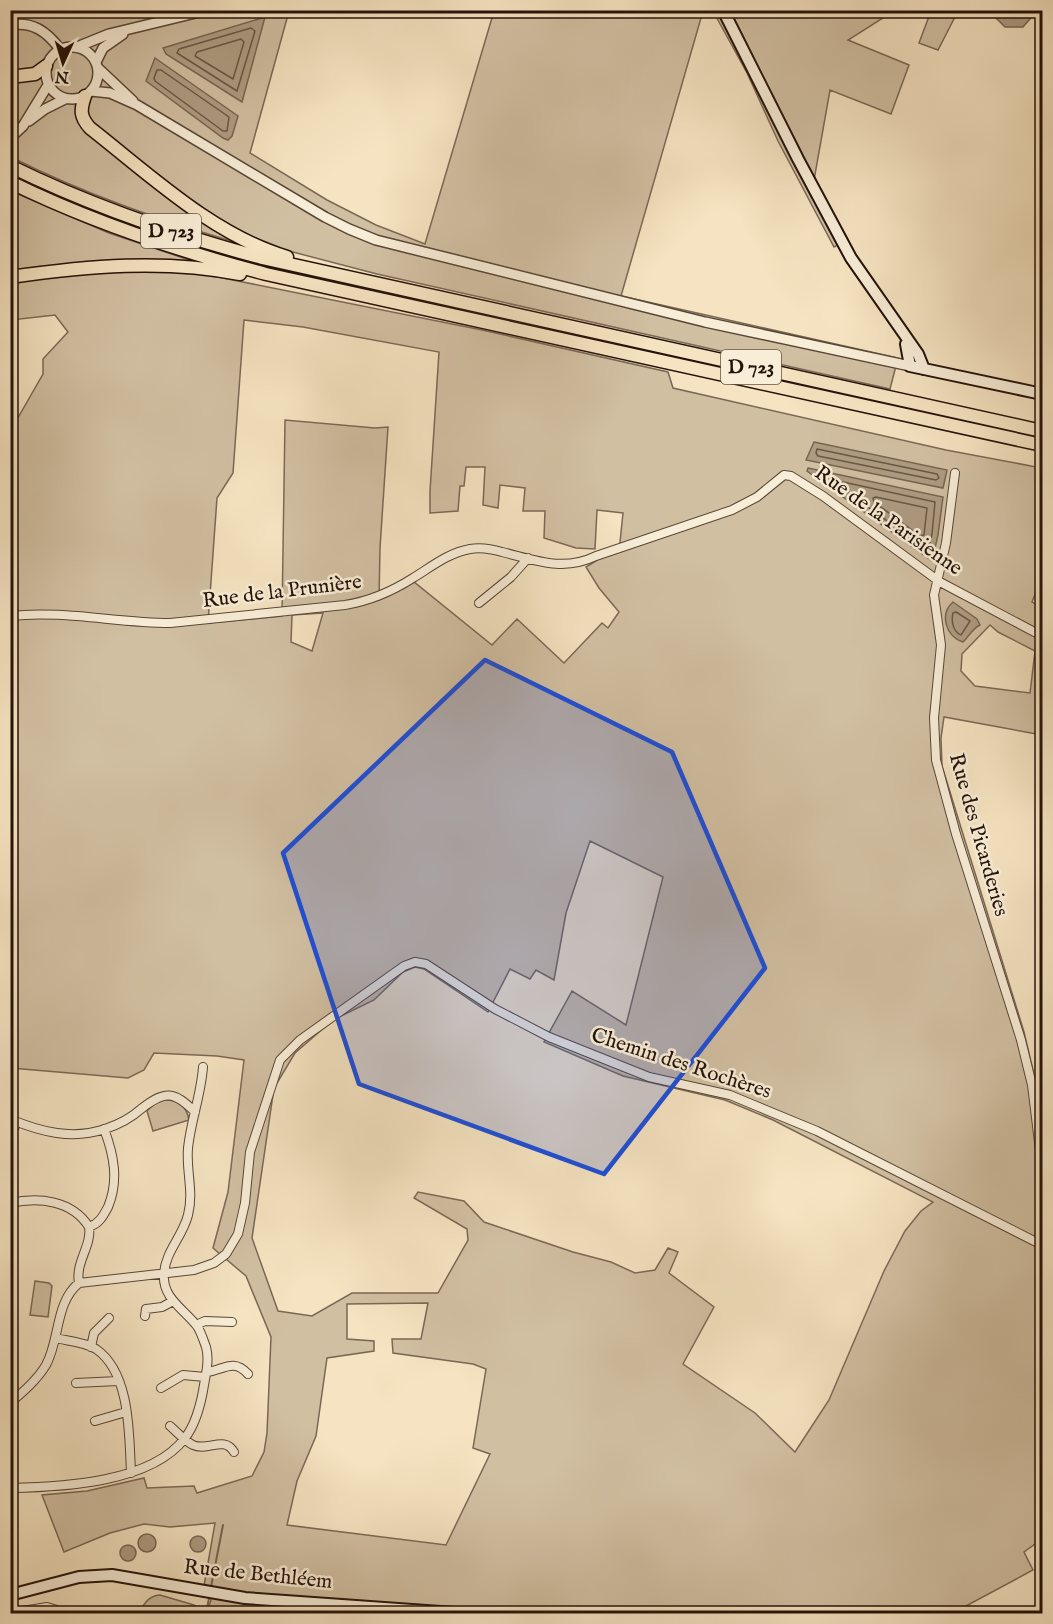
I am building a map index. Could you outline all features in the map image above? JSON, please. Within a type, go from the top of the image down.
[{"type":"highway","points":[[10,77],[35,74],[46,66]]},
{"type":"highway","points":[[88,94],[81,112],[90,128],[220,227],[255,246],[325,266],[338,276]]},
{"type":"highway","name":"D 723","points":[[10,166],[100,205],[188,237],[262,258],[1042,431]]},
{"type":"highway","name":"D 723","points":[[10,182],[78,212],[159,242],[279,277],[1042,445]]},
{"type":"highway","points":[[10,277],[73,268],[142,264],[209,269],[266,280],[279,277]]},
{"type":"main road","points":[[723,10],[840,238],[903,335],[918,354],[924,369]]},
{"type":"main road","points":[[903,335],[910,366],[1042,394]]},
{"type":"main road","name":"Rue de Bethléem","points":[[10,1595],[80,1577],[112,1575],[245,1598],[469,1614]]},
{"type":"street","points":[[65,99],[52,91],[48,85],[46,66],[60,49],[77,47],[109,34],[208,10]]},
{"type":"street","points":[[10,25],[37,27],[50,36],[60,49]]},
{"type":"street","points":[[88,94],[96,84],[97,65],[103,48],[115,38],[133,30]]},
{"type":"street","points":[[77,47],[91,55],[97,65],[137,105]]},
{"type":"street","points":[[22,126],[48,85]]},
{"type":"street","points":[[10,138],[45,109],[65,99],[79,98],[88,94],[110,93],[137,105],[325,217],[376,240],[705,322],[910,366]]},
{"type":"street","name":"Rue des Picarderies","points":[[955,473],[946,543],[934,595],[941,645],[934,718],[936,760],[956,834],[1021,1040],[1032,1085],[1042,1167]]},
{"type":"street","name":"Rue de la Parisienne","points":[[680,527],[745,504],[777,479],[784,475],[791,476],[823,496],[937,579],[1042,636]]},
{"type":"street","name":"Rue de la Prunière","points":[[10,616],[33,614],[142,623],[170,623],[345,605],[364,602],[386,593],[450,555],[472,548],[494,550],[562,566],[581,563],[596,555],[680,527]]},
{"type":"street","points":[[479,603],[511,577],[528,558]]},
{"type":"street","name":"Chemin des Rochères","points":[[164,1273],[205,1267],[231,1249],[238,1234],[245,1203],[250,1152],[277,1067],[289,1050],[404,966],[415,962],[426,964],[495,1009],[549,1037],[649,1077],[730,1095],[817,1131],[1042,1245]]},
{"type":"street","points":[[12,1478],[12,1488],[93,1482],[131,1473],[159,1460],[186,1438],[196,1417],[206,1375],[207,1351],[196,1324],[172,1302],[165,1286],[164,1273],[166,1262],[186,1223],[190,1209],[188,1150],[202,1086],[203,1067]]},
{"type":"street","points":[[10,1136],[14,1120],[55,1134],[76,1135],[104,1129],[128,1118],[160,1096],[177,1097],[195,1112]]},
{"type":"street","points":[[89,1227],[100,1221],[104,1214],[111,1200],[114,1183],[114,1160],[104,1129]]},
{"type":"street","points":[[10,1203],[29,1200],[55,1202],[85,1220],[90,1234],[79,1268],[79,1283]]},
{"type":"street","points":[[10,1403],[46,1365],[64,1304],[71,1289],[79,1283],[164,1273]]},
{"type":"street","points":[[145,1316],[146,1309],[162,1307],[172,1302]]},
{"type":"street","points":[[91,1347],[94,1333],[109,1318]]},
{"type":"street","points":[[196,1324],[232,1322]]},
{"type":"street","points":[[55,1338],[91,1347],[110,1364],[122,1391],[131,1473]]},
{"type":"street","points":[[161,1388],[183,1375],[206,1375],[235,1365],[242,1367],[248,1374]]},
{"type":"street","points":[[76,1383],[118,1381]]},
{"type":"street","points":[[95,1421],[126,1412]]},
{"type":"street","points":[[170,1426],[194,1445],[225,1444],[234,1452]]},
{"type":"street","points":[[10,1613],[47,1607],[57,1610],[60,1614]]},
{"type":"highlighted area","points":[[485,660],[672,752],[765,968],[604,1174],[359,1084],[283,853]]},
{"type":"shaded area","points":[[10,11],[289,11],[250,153],[327,200],[376,225],[425,244],[494,11],[703,11],[621,296],[898,358],[890,389],[377,274],[289,251],[246,234],[238,243],[151,215],[66,183],[11,157],[15,145],[10,142]]},
{"type":"shaded area","points":[[713,11],[894,11],[848,40],[909,65],[891,114],[830,90],[814,180],[848,240],[834,247],[778,141],[747,73]]},
{"type":"shaded area","points":[[931,11],[958,11],[938,50],[919,43]]},
{"type":"shaded area","points":[[11,191],[109,233],[201,264],[213,276],[482,330],[668,372],[673,388],[946,450],[1042,468],[1042,577],[1032,602],[1042,608],[1042,735],[944,717],[941,738],[942,766],[1024,1032],[1038,1092],[1042,1129],[1042,1539],[1024,1552],[1033,1570],[953,1613],[206,1614],[211,1600],[204,1586],[215,1523],[170,1527],[144,1524],[110,1533],[64,1552],[42,1495],[87,1491],[144,1478],[147,1488],[194,1486],[197,1493],[252,1476],[264,1452],[267,1433],[271,1337],[246,1276],[213,1248],[228,1192],[244,1060],[217,1056],[154,1053],[144,1070],[128,1078],[11,1068],[11,430],[43,374],[43,359],[68,332],[55,315],[11,320]],"holes":[[[244,320],[303,327],[439,352],[430,513],[458,511],[460,486],[464,486],[466,467],[485,467],[483,505],[498,508],[500,485],[525,488],[523,511],[545,511],[544,538],[576,548],[595,549],[597,510],[623,513],[619,552],[602,557],[586,567],[599,588],[619,612],[608,628],[602,623],[564,663],[517,619],[492,645],[414,582],[379,600],[388,427],[375,428],[285,420],[282,616],[208,623],[217,498],[233,473]],[[323,613],[312,651],[291,642],[292,615]],[[990,625],[998,632],[1035,651],[1030,693],[975,686],[961,671],[962,654]],[[590,841],[663,877],[626,1025],[572,991],[544,1042],[623,1076],[725,1100],[773,1120],[933,1202],[921,1211],[905,1231],[884,1271],[829,1400],[795,1452],[755,1413],[683,1364],[714,1307],[669,1273],[678,1252],[668,1248],[655,1270],[635,1273],[611,1262],[573,1252],[484,1222],[464,1201],[418,1192],[414,1198],[467,1229],[468,1240],[438,1293],[352,1293],[312,1316],[278,1311],[252,1238],[274,1088],[295,1053],[333,1020],[374,1000],[403,972],[415,967],[424,969],[488,1012],[510,969],[530,979],[536,970],[554,980],[566,913]],[[428,1303],[421,1339],[392,1339],[393,1353],[473,1364],[486,1369],[473,1448],[490,1454],[446,1545],[287,1525],[297,1481],[316,1436],[327,1358],[374,1351],[374,1341],[347,1339],[347,1304]]]},
{"type":"shaded area","points":[[163,1100],[173,1101],[184,1107],[189,1120],[153,1131],[147,1111],[155,1103]]},
{"type":"shaded area","points":[[35,1281],[49,1283],[52,1286],[48,1317],[30,1315]]},
{"type":"shaded area","points":[[160,1595],[194,1605],[205,1613],[139,1613],[149,1599]]},
{"type":"water","points":[[989,11],[1037,11],[1023,27],[1005,27]]},
{"type":"water","points":[[265,17],[242,102],[166,54],[163,48]]},
{"type":"water","points":[[155,58],[238,116],[232,136],[228,140],[146,81]]},
{"type":"water","points":[[814,442],[947,470],[943,488],[806,460]]},
{"type":"water","points":[[808,468],[943,497],[932,561],[807,471]]},
{"type":"water","points":[[953,602],[977,619],[980,625],[963,642],[952,635],[946,625],[946,613]]},
{"type":"water","points":[[147,1534],[153,1537],[156,1543],[153,1549],[147,1552],[141,1549],[138,1543],[141,1537]]},
{"type":"water","points":[[198,1536],[206,1544],[198,1552],[190,1544]]},
{"type":"water","points":[[128,1545],[136,1553],[128,1561],[120,1553]]},
{"type":"waterway","points":[[211,1587],[223,1525]]},
{"type":"waterway","points":[[206,1614],[209,1598]]}]
